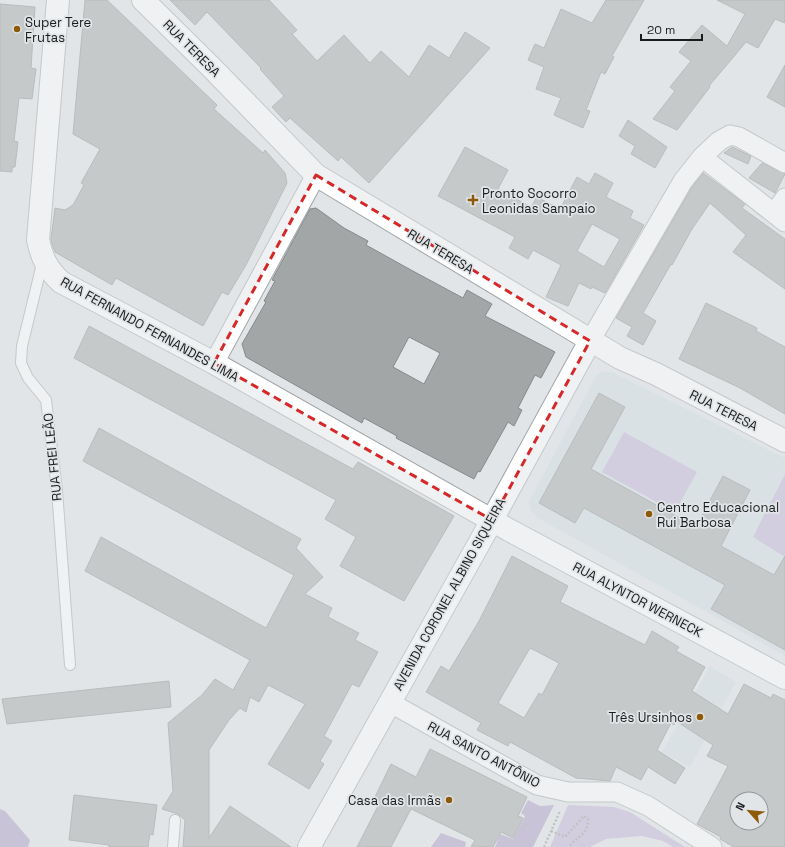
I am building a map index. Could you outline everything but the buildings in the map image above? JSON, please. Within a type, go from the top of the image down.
[{"type":"main road","name":"RUA FERNANDO FERNANDES LIMA","points":[[58,0],[38,240],[43,260],[50,272],[61,282],[214,363],[492,520]]},
{"type":"main road","name":"RUA TERESA","points":[[143,0],[211,67],[316,175],[590,341],[620,358],[656,374],[785,441]]},
{"type":"main road","name":"AVENIDA CORONEL ALBINO SIQUEIRA","points":[[309,847],[492,520],[590,341]]},
{"type":"main road","name":"RUA ALYNTOR WERNECK","points":[[492,520],[785,678]]},
{"type":"street","points":[[590,341],[658,222],[684,181],[702,157],[719,141],[730,136],[739,137],[785,163]]},
{"type":"street","points":[[702,157],[781,211]]},
{"type":"street","points":[[214,363],[316,175]]},
{"type":"street","name":"RUA SANTO ANTÔNIO","points":[[389,702],[537,785],[568,792],[617,792],[648,806],[712,847]]},
{"type":"lane","name":"RUA FREI LEÃO","points":[[43,260],[22,346],[21,363],[28,378],[46,400],[57,490],[70,665]]},
{"type":"lane","points":[[173,847],[175,820]]},
{"type":"path","points":[[544,847],[568,792]]},
{"type":"path","points":[[551,831],[565,837],[579,819],[584,816],[588,819],[588,825],[585,832],[569,847]]},
{"type":"highlighted area","points":[[316,175],[590,341],[492,520],[214,363]]},
{"type":"shaded area","name":"Centro Educacional Rui Barbosa","points":[[602,371],[614,373],[785,458],[785,474],[771,501],[785,557],[785,656],[538,518],[531,511],[529,501],[596,376]]},
{"type":"shaded area","points":[[624,432],[697,472],[675,512],[602,472]]},
{"type":"shaded area","points":[[785,474],[785,557],[753,537]]},
{"type":"shaded area","name":"Três Ursinhos","points":[[710,666],[736,682],[690,767],[662,752]]},
{"type":"shaded area","points":[[528,800],[540,806],[554,805],[533,847],[495,847],[500,834],[513,839],[525,816],[521,813]]},
{"type":"shaded area","points":[[568,805],[614,807],[630,812],[685,847],[673,847],[663,841],[642,836],[606,839],[590,847],[550,847]]},
{"type":"shaded area","points":[[0,809],[5,811],[30,840],[28,847],[0,847]]},
{"type":"shaded area","points":[[441,833],[466,842],[465,847],[431,847]]},
{"type":"place","name":"Super Tere Frutas","points":[[17,29]]},
{"type":"place","name":"Pronto Socorro Leonidas Sampaio","points":[[473,200]]},
{"type":"place","name":"Centro Educacional Rui Barbosa","points":[[649,514]]},
{"type":"place","name":"Três Ursinhos","points":[[700,717]]},
{"type":"place","name":"Casa das Irmãs","points":[[449,800]]}]
